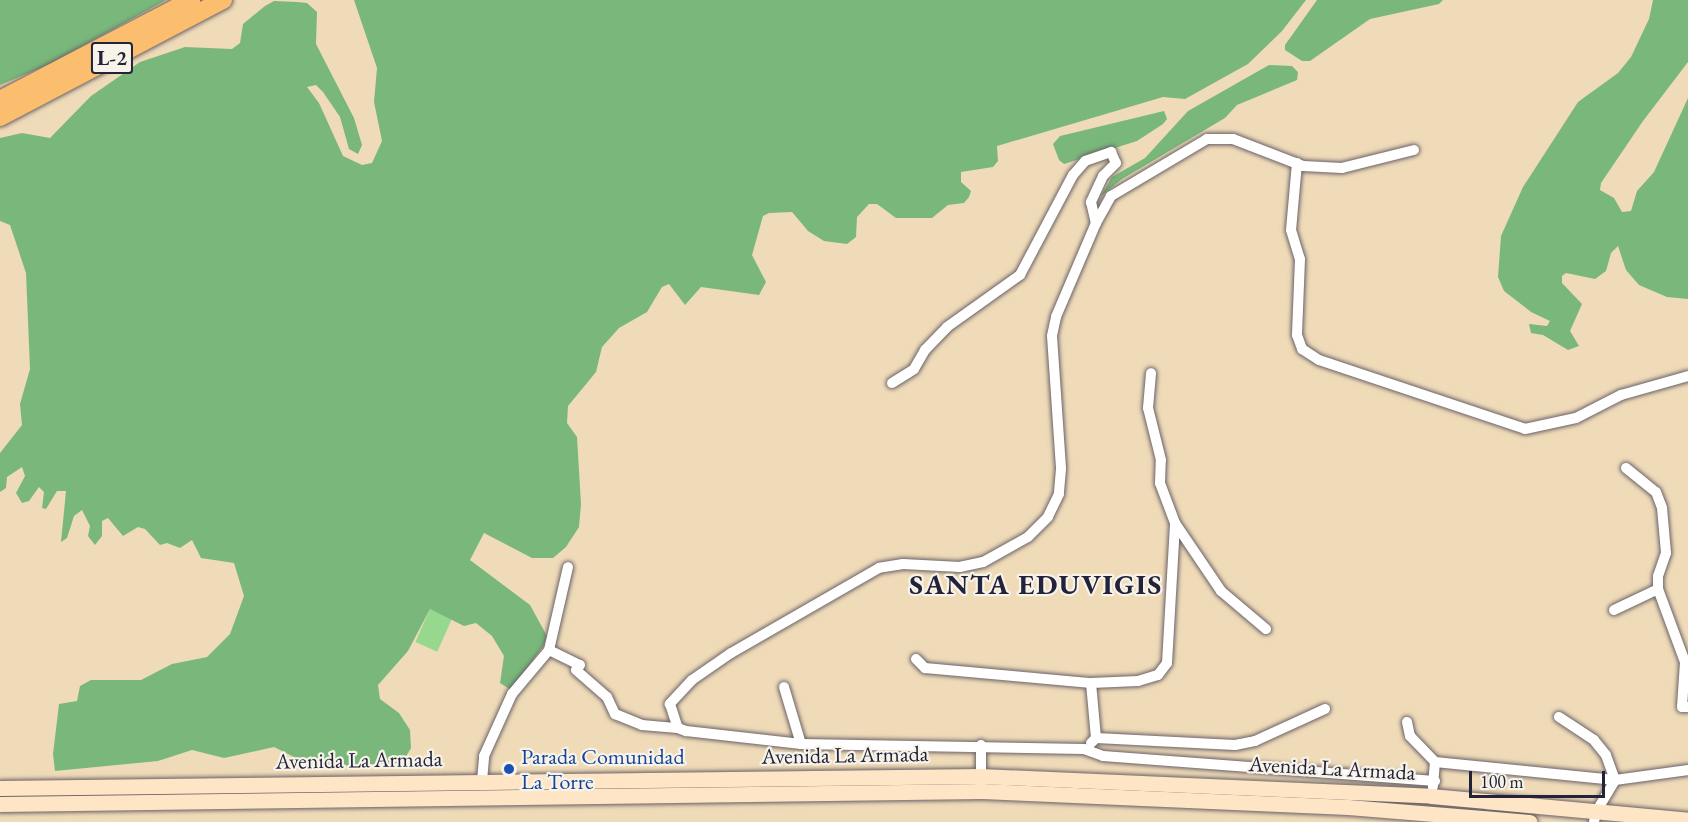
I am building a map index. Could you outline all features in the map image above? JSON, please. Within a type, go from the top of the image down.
[{"type":"highway","name":"L-2","points":[[0,100],[191,0]]},
{"type":"highway","name":"L-2","points":[[0,117],[223,0]]},
{"type":"main road","name":"Avenida La Armada","points":[[0,788],[482,781],[981,784],[1431,796],[1595,817],[1688,820]]},
{"type":"main road","name":"Avenida La Armada","points":[[0,804],[981,784],[1348,807],[1529,822]]},
{"type":"street","points":[[678,728],[670,704],[674,696],[733,651],[879,568],[903,564],[960,567],[983,562],[1028,537],[1048,517],[1059,494],[1061,469],[1052,336],[1056,317],[1096,223],[1112,196],[1207,139],[1233,139],[1297,163],[1342,168],[1414,150]]},
{"type":"street","points":[[892,383],[914,369],[925,350],[947,327],[1020,275],[1073,175],[1085,161],[1111,152],[1116,163],[1103,176],[1091,202],[1096,223]]},
{"type":"street","points":[[1297,163],[1291,230],[1300,259],[1297,336],[1302,349],[1319,360],[1525,429],[1576,418],[1621,395],[1688,376]]},
{"type":"street","points":[[1151,373],[1148,408],[1161,460],[1160,483],[1175,523],[1221,591],[1266,629]]},
{"type":"street","points":[[1626,468],[1656,492],[1662,508],[1665,559],[1659,571],[1658,589],[1685,662],[1682,707],[1688,707]]},
{"type":"street","points":[[916,659],[925,668],[1090,682],[1151,678],[1158,675],[1167,663],[1175,523]]},
{"type":"street","points":[[482,781],[484,756],[512,694],[549,650],[568,567]]},
{"type":"street","points":[[1614,610],[1658,589]]},
{"type":"street","points":[[549,650],[580,665],[576,670],[607,697],[615,714],[642,725],[801,744],[981,745],[1084,749],[1114,757],[1435,781]]},
{"type":"street","points":[[1090,682],[1096,738]]},
{"type":"street","points":[[784,687],[801,744]]},
{"type":"street","points":[[1084,749],[1096,738],[1235,745],[1255,741],[1325,709]]},
{"type":"street","points":[[1559,717],[1594,740],[1606,755],[1615,780],[1595,817]]},
{"type":"street","points":[[1407,722],[1410,736],[1435,762],[1615,780],[1688,770]]},
{"type":"street","points":[[981,745],[981,784]]},
{"type":"street","points":[[1431,796],[1435,781],[1435,762]]},
{"type":"green space","points":[[0,0],[166,0],[50,64],[0,85]]},
{"type":"green space","points":[[354,0],[1306,0],[1282,31],[1248,64],[1185,99],[1163,97],[997,146],[998,161],[993,167],[961,172],[961,182],[971,191],[964,203],[948,205],[932,218],[896,218],[877,204],[869,204],[857,217],[856,237],[847,244],[824,241],[808,231],[792,212],[769,213],[763,216],[752,255],[766,282],[759,295],[701,287],[685,305],[669,284],[662,287],[647,312],[619,328],[602,347],[596,372],[568,406],[567,423],[577,437],[581,504],[579,527],[566,547],[553,558],[532,558],[484,533],[470,560],[530,605],[547,636],[544,645],[511,690],[500,683],[504,656],[492,636],[476,623],[464,626],[430,609],[408,651],[378,685],[380,699],[399,713],[410,730],[411,748],[402,763],[314,767],[274,747],[224,758],[192,750],[158,761],[55,771],[53,754],[59,704],[77,701],[80,686],[91,680],[141,680],[172,664],[207,657],[230,634],[244,596],[234,563],[201,558],[192,540],[180,548],[167,543],[160,545],[145,529],[138,527],[123,536],[108,518],[102,521],[102,536],[95,545],[88,536],[90,526],[82,510],[74,516],[67,538],[61,542],[66,491],[57,491],[46,509],[42,508],[44,492],[39,487],[29,501],[22,503],[16,493],[25,476],[22,467],[7,477],[6,488],[0,492],[0,453],[22,425],[20,404],[30,369],[26,273],[10,225],[0,221],[0,138],[22,133],[50,138],[91,96],[140,62],[185,47],[232,49],[240,43],[243,24],[265,6],[274,1],[297,2],[307,3],[317,12],[316,44],[354,118],[362,145],[358,154],[349,149],[340,117],[323,92],[316,85],[307,87],[319,103],[343,156],[362,165],[372,163],[382,141],[374,102],[377,68]]},
{"type":"green space","points":[[1317,0],[1443,0],[1439,4],[1370,19],[1310,61],[1302,61],[1285,50],[1285,45]]},
{"type":"green space","points":[[1653,0],[1688,0],[1688,62],[1643,121],[1601,183],[1600,190],[1614,198],[1622,212],[1631,211],[1637,191],[1654,172],[1688,98],[1688,299],[1667,297],[1639,285],[1626,270],[1618,246],[1611,253],[1606,271],[1595,279],[1566,273],[1562,276],[1562,283],[1582,304],[1570,331],[1579,346],[1568,350],[1543,335],[1531,333],[1529,324],[1547,326],[1550,321],[1531,312],[1504,291],[1498,277],[1501,236],[1523,187],[1578,102],[1618,73],[1631,57],[1649,19]]},
{"type":"green space","points":[[1269,65],[1292,66],[1298,72],[1297,80],[1237,105],[1225,118],[1122,179],[1101,196],[1112,177],[1145,158],[1188,111]]},
{"type":"green space","points":[[1164,111],[1167,119],[1163,124],[1137,141],[1064,164],[1059,160],[1053,144],[1060,136]]},
{"type":"green space","points":[[430,609],[452,619],[437,652],[415,642]]},
{"type":"place","name":"Parada Comunidad La Torre","points":[[509,769]]},
{"type":"district","name":"SANTA EDUVIGIS","points":[[1036,584]]}]
